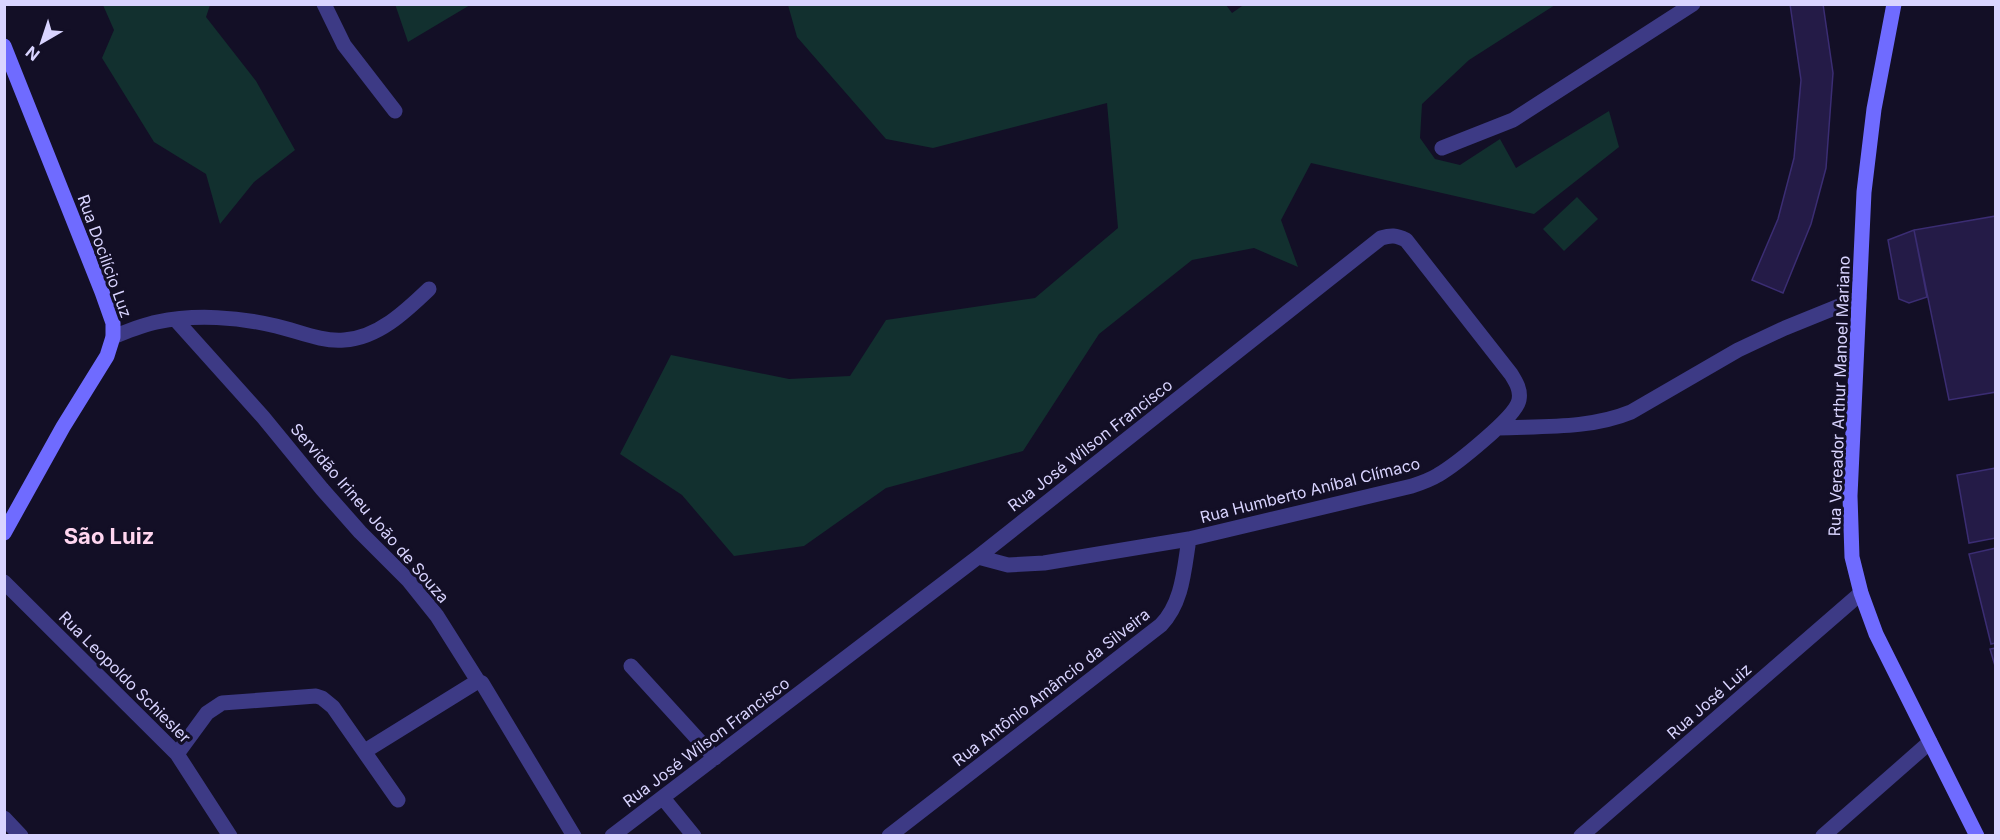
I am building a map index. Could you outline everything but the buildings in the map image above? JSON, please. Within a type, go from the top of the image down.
[{"type":"main road","name":"Rua Vereador Arthur Manoel Mariano","points":[[1894,4],[1874,109],[1867,168],[1858,298],[1850,539],[1861,593],[1876,634],[1977,836]]},
{"type":"main road","name":"Rua Docilício Luz","points":[[4,46],[102,292],[113,323],[114,338],[107,356],[63,427],[4,533]]},
{"type":"street","points":[[324,4],[344,45],[395,111]]},
{"type":"street","points":[[1442,148],[1522,115],[1693,4]]},
{"type":"street","name":"Rua José Wilson Francisco","points":[[612,836],[978,557],[1381,238],[1390,235],[1406,240],[1511,374],[1518,387],[1520,398],[1518,406],[1498,428]]},
{"type":"street","points":[[114,338],[140,326],[175,319],[248,321],[318,337],[344,340],[361,337],[382,328],[405,312],[429,289]]},
{"type":"street","points":[[1498,428],[1584,423],[1615,418],[1631,412],[1738,350],[1858,298]]},
{"type":"street","name":"Servidão Irineu João de Souza","points":[[175,319],[262,417],[352,524],[409,581],[437,616],[478,681],[482,683],[574,836]]},
{"type":"street","name":"Rua Humberto Aníbal Clímaco","points":[[978,557],[1008,565],[1025,565],[1189,539],[1412,486],[1440,474],[1498,428]]},
{"type":"street","name":"Rua Antônio Amâncio da Silveira","points":[[889,836],[1161,626],[1176,603],[1182,583],[1189,539]]},
{"type":"street","name":"Rua Leopoldo Schiesler","points":[[4,582],[177,754],[230,836]]},
{"type":"street","name":"Rua José Luiz","points":[[1581,836],[1861,593]]},
{"type":"street","points":[[631,666],[715,758]]},
{"type":"street","points":[[365,751],[478,681]]},
{"type":"street","points":[[177,754],[207,713],[222,703],[309,695],[322,698],[328,703],[365,751],[398,800]]},
{"type":"street","points":[[1823,836],[1929,742]]},
{"type":"street","points":[[663,798],[694,836]]},
{"type":"street","points":[[4,818],[21,836]]},
{"type":"green space","points":[[395,4],[470,4],[470,5],[408,42]]},
{"type":"green space","points":[[1245,4],[1555,5],[1469,60],[1422,104],[1420,138],[1435,159],[1460,165],[1500,139],[1516,168],[1609,111],[1619,147],[1534,214],[1311,163],[1281,220],[1298,267],[1254,248],[1192,260],[1099,334],[1023,451],[886,488],[804,546],[734,556],[682,495],[620,454],[671,355],[789,379],[850,376],[886,320],[1035,298],[1118,228],[1107,103],[933,148],[886,139],[797,37],[788,5],[1226,5],[1232,13]]},
{"type":"green space","points":[[103,5],[210,5],[206,17],[256,81],[295,150],[254,182],[220,224],[206,174],[154,142],[102,58],[114,30]]},
{"type":"green space","points":[[1577,197],[1598,219],[1564,251],[1543,229]]},
{"type":"district","name":"São Luiz","points":[[109,536]]}]
